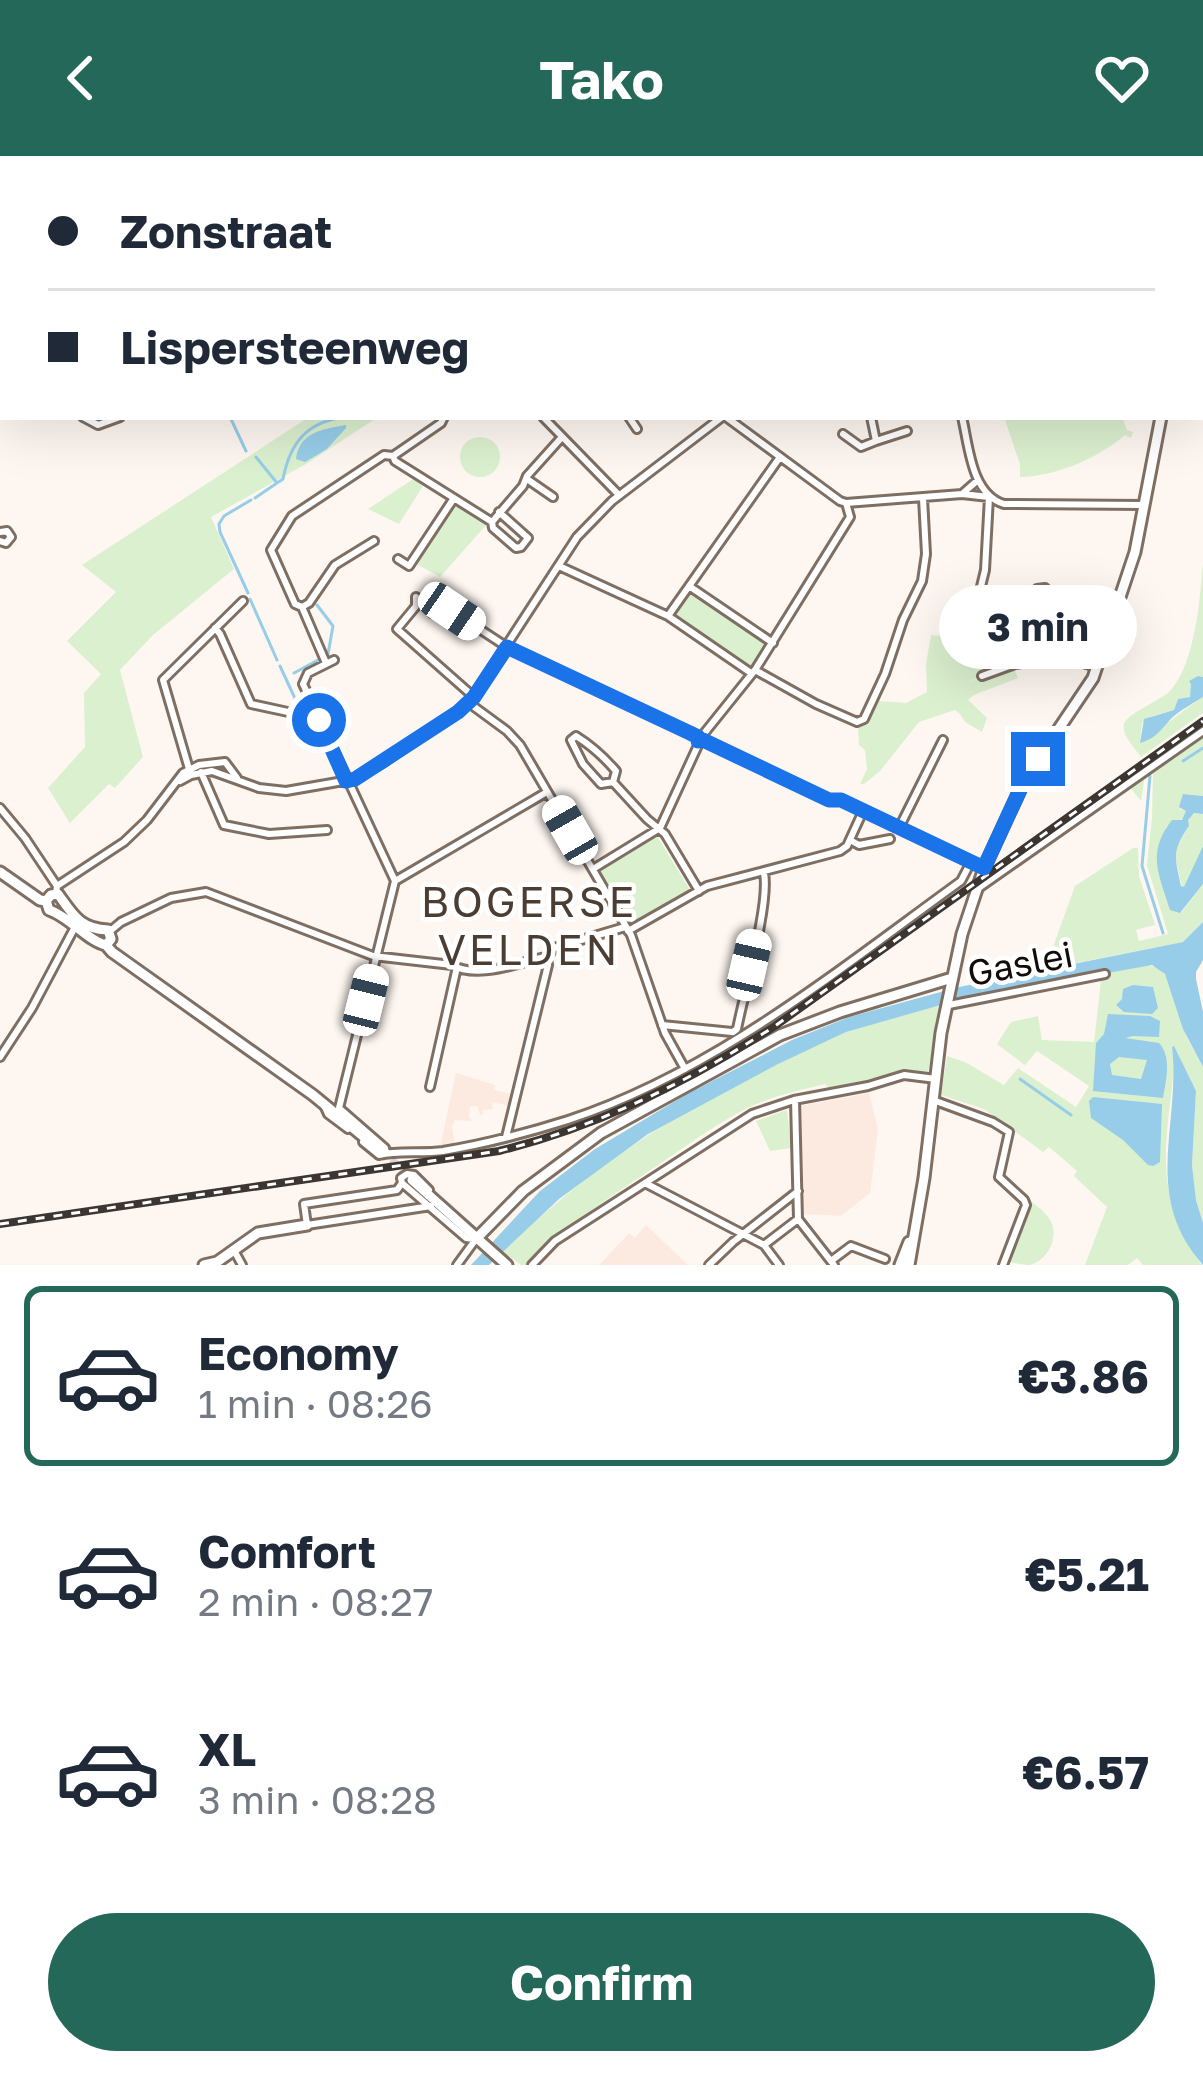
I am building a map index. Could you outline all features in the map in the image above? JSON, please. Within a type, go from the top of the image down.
[{"type":"street","points":[[386,1152],[339,1110],[395,881],[303,684],[308,673],[330,661],[302,608],[295,604],[271,550],[292,516],[384,455],[393,456],[442,420]]},
{"type":"street","points":[[546,420],[619,495]]},
{"type":"street","points":[[631,420],[637,429]]},
{"type":"street","points":[[179,781],[201,772],[218,772],[259,788],[286,791],[355,779],[384,762],[471,700],[585,527],[619,495],[720,420]]},
{"type":"street","points":[[728,420],[840,502],[962,494],[1004,504],[1144,505]]},
{"type":"street","points":[[872,420],[876,441]]},
{"type":"street","points":[[963,420],[978,480],[989,497],[986,570],[976,607]]},
{"type":"street","points":[[908,1262],[946,1004],[977,889],[1025,779],[1093,679],[1135,552],[1160,420]]},
{"type":"street","points":[[843,434],[861,447],[907,430]]},
{"type":"street","points":[[499,512],[528,538],[521,548],[493,528],[492,522],[499,512],[523,486],[526,478],[562,437]]},
{"type":"street","points":[[393,456],[492,522]]},
{"type":"street","points":[[668,616],[780,457]]},
{"type":"street","points":[[526,478],[553,497]]},
{"type":"street","points":[[962,494],[978,480]]},
{"type":"street","points":[[559,566],[668,616],[753,672],[857,722],[864,719],[885,674],[922,581],[926,554],[923,497]]},
{"type":"street","points":[[398,559],[412,568],[454,498]]},
{"type":"street","points":[[592,869],[660,828],[701,739],[753,672],[850,518],[846,503]]},
{"type":"street","points":[[302,608],[335,565],[374,541]]},
{"type":"street","points":[[689,586],[772,643]]},
{"type":"street","points":[[416,597],[416,606],[398,628],[520,745],[627,929],[662,1025],[685,1069]]},
{"type":"street","points":[[189,769],[163,680],[243,601]]},
{"type":"street","points":[[448,610],[507,647],[984,868]]},
{"type":"street","points":[[1041,610],[1036,647],[1044,659]]},
{"type":"street","points":[[215,628],[251,704],[288,712]]},
{"type":"street","points":[[982,676],[1015,664],[1065,657],[1097,667]]},
{"type":"street","points":[[977,889],[1203,731]]},
{"type":"street","points":[[576,736],[598,751],[616,771],[613,782],[602,784],[583,764],[571,740],[576,736]]},
{"type":"street","points":[[898,828],[943,740]]},
{"type":"street","points":[[0,872],[35,897],[53,893],[124,842],[189,769],[225,762],[239,781]]},
{"type":"street","points":[[201,772],[224,825],[269,834],[327,830]]},
{"type":"street","points":[[613,782],[660,828],[699,891]]},
{"type":"street","points":[[395,881],[548,792]]},
{"type":"street","points":[[0,808],[25,838],[53,893],[50,910],[106,945],[386,1152],[442,1151],[506,1137],[604,1107],[685,1069],[961,881],[971,862]]},
{"type":"street","points":[[109,932],[171,898],[206,892],[377,956],[452,964],[461,970],[494,968],[627,929],[699,891],[840,851],[863,811]]},
{"type":"street","points":[[850,840],[860,845],[890,839]]},
{"type":"street","points":[[736,1035],[766,881],[763,872]]},
{"type":"street","points":[[53,893],[61,896],[85,926],[109,932],[106,945]]},
{"type":"street","points":[[0,1058],[76,925]]},
{"type":"street","points":[[506,1137],[547,956]]},
{"type":"street","points":[[430,1087],[457,968]]},
{"type":"street","name":"Gaslei","points":[[946,1004],[1105,974]]},
{"type":"street","points":[[457,1265],[523,1191],[601,1133],[780,1035],[840,1012],[951,984]]},
{"type":"street","points":[[662,1025],[736,1035]]},
{"type":"street","points":[[0,1036],[10,1042]]},
{"type":"street","points":[[532,1265],[555,1241],[740,1120],[794,1100],[904,1075],[936,1078]]},
{"type":"street","points":[[794,1100],[798,1219],[832,1263],[851,1246],[885,1259]]},
{"type":"street","points":[[933,1100],[990,1120],[1009,1132],[998,1177],[1024,1200],[1026,1208],[1003,1265]]},
{"type":"street","points":[[407,1181],[466,1238],[478,1241]]},
{"type":"street","points":[[407,1181],[503,1262]]},
{"type":"street","points":[[307,1225],[304,1204],[397,1190],[407,1181]]},
{"type":"street","points":[[645,1183],[764,1245],[778,1265]]},
{"type":"street","points":[[709,1265],[798,1191]]},
{"type":"street","points":[[204,1265],[217,1262],[258,1233],[431,1206]]},
{"type":"street","points":[[764,1245],[798,1219]]},
{"type":"street","points":[[236,1254],[242,1265]]},
{"type":"shaded area","points":[[456,1073],[511,1094],[509,1106],[492,1102],[493,1109],[483,1110],[483,1115],[477,1106],[470,1107],[472,1121],[455,1120],[452,1127],[455,1144],[440,1147]]},
{"type":"shaded area","points":[[869,1093],[878,1129],[870,1193],[841,1216],[804,1214],[801,1106]]},
{"type":"shaded area","points":[[646,1225],[688,1265],[599,1265],[629,1233],[635,1238]]},
{"type":"green space","points":[[304,420],[373,420],[211,517],[234,569],[153,635],[120,670],[143,757],[115,788],[109,784],[70,823],[48,788],[85,747],[84,693],[101,674],[67,641],[116,592],[82,565]]},
{"type":"green space","points":[[1005,420],[1123,420],[1133,432],[1131,438],[1125,435],[1076,465],[1048,473],[1020,477]]},
{"type":"green space","points":[[480,437],[494,443],[500,457],[494,471],[480,477],[466,471],[460,457],[466,443]]},
{"type":"green space","points":[[413,479],[423,486],[399,524],[368,509]]},
{"type":"green space","points":[[454,502],[488,523],[440,577],[413,562]]},
{"type":"green space","points":[[1203,563],[1203,677],[1191,683],[1191,697],[1178,699],[1174,710],[1142,723],[1140,740],[1203,697],[1203,713],[1141,757],[1126,737],[1124,724],[1170,691],[1185,665],[1195,630]]},
{"type":"green space","points":[[690,592],[766,643],[750,667],[673,615]]},
{"type":"green space","points":[[947,614],[971,622],[980,654],[1009,663],[966,683],[1013,667],[1018,678],[968,700],[987,718],[982,732],[955,710],[919,722],[880,771],[860,784],[867,769],[858,729],[867,723],[879,701],[906,703],[927,692],[931,635],[939,636]]},
{"type":"green space","points":[[1203,733],[1203,796],[1184,794],[1180,809],[1187,811],[1184,818],[1166,827],[1181,913],[1203,884],[1203,922],[1183,942],[1056,967],[1053,947],[1075,886],[1133,848],[1138,848],[1139,876],[1155,925],[1136,930],[1139,941],[1168,934],[1147,865],[1153,772],[1145,775],[1141,801],[1128,785]]},
{"type":"green space","points":[[1194,813],[1203,814],[1203,846],[1182,887],[1174,852]]},
{"type":"green space","points":[[657,836],[690,890],[633,925],[600,871]]},
{"type":"green space","points":[[1143,964],[1159,968],[1166,976],[1186,1036],[1203,1067],[1203,1223],[1192,1165],[1196,1091],[1172,1047],[1167,1180],[1182,1232],[1202,1265],[1143,1265],[1137,1258],[1128,1265],[1085,1265],[1107,1207],[1074,1176],[1077,1171],[1049,1147],[1043,1152],[984,1109],[941,1095],[947,1056],[1004,1085],[1018,1068],[1076,1107],[1089,1086],[1037,1051],[1025,1065],[997,1044],[1011,1022],[1038,1016],[1042,1040],[1094,1042],[1102,972]]},
{"type":"green space","points":[[942,1004],[928,1072],[898,1071],[880,1079],[829,1088],[825,1084],[754,1105],[594,1209],[526,1265],[503,1252],[620,1154],[706,1100],[844,1033]]},
{"type":"green space","points":[[787,1110],[791,1148],[770,1151],[756,1121]]},
{"type":"green space","points":[[1030,1201],[1050,1220],[1052,1243],[1035,1263],[1008,1262]]},
{"type":"water","points":[[346,425],[327,449],[305,462],[296,459],[307,437]]},
{"type":"water","points":[[1203,677],[1203,697],[1140,743],[1144,719],[1174,710],[1178,699],[1190,697],[1189,681]]},
{"type":"water","points":[[1183,794],[1203,796],[1203,814],[1194,813],[1188,820],[1179,842],[1176,861],[1181,886],[1203,846],[1203,884],[1180,913],[1170,910],[1157,853],[1172,820],[1182,820],[1186,811],[1179,807]]},
{"type":"water","points":[[1203,922],[1203,960],[1196,979],[1203,1012],[1203,1067],[1183,1029],[1165,974],[1152,965],[958,1000],[846,1032],[648,1134],[559,1199],[489,1265],[471,1265],[540,1191],[595,1149],[792,1040],[849,1017],[959,987],[1183,942]]},
{"type":"water","points":[[1153,987],[1158,1008],[1152,1014],[1124,1012],[1116,1005],[1123,989]]},
{"type":"water","points":[[1108,1014],[1150,1016],[1160,1021],[1159,1037],[1125,1038],[1159,1043],[1163,1049],[1167,1069],[1163,1098],[1093,1091],[1096,1043],[1104,1034]],"holes":[[[1119,1057],[1147,1060],[1141,1079],[1112,1075],[1110,1064]]]},
{"type":"water","points":[[1174,1046],[1196,1091],[1192,1165],[1203,1223],[1203,1265],[1184,1239],[1168,1186]]},
{"type":"water","points":[[1093,1097],[1162,1104],[1160,1162],[1148,1165],[1091,1118],[1089,1101]]},
{"type":"waterway","points":[[231,420],[246,451]]},
{"type":"waterway","points":[[277,483],[283,479],[296,444],[311,429],[330,420]]},
{"type":"waterway","points":[[255,498],[277,483],[256,457]]},
{"type":"waterway","points":[[248,593],[219,524],[251,500]]},
{"type":"waterway","points":[[250,599],[277,660]]},
{"type":"waterway","points":[[317,605],[333,626],[328,654]]},
{"type":"waterway","points":[[294,673],[318,660]]},
{"type":"waterway","points":[[280,666],[298,705],[304,708]]},
{"type":"waterway","points":[[1183,761],[1203,748]]},
{"type":"waterway","points":[[1150,776],[1142,866],[1163,933]]},
{"type":"waterway","points":[[1020,1079],[1071,1115]]},
{"type":"tunnel","points":[[381,1151],[412,1180]]},
{"type":"railway","points":[[0,1224],[499,1151],[607,1115],[710,1065],[775,1026],[1203,721]]},
{"type":"district","name":"BOGERSE VELDEN","points":[[529,926]]},
{"type":"route","points":[[319,720],[346,781],[355,779],[469,703],[507,647],[690,733],[700,742],[829,800],[841,800],[984,868],[1038,759]]}]
